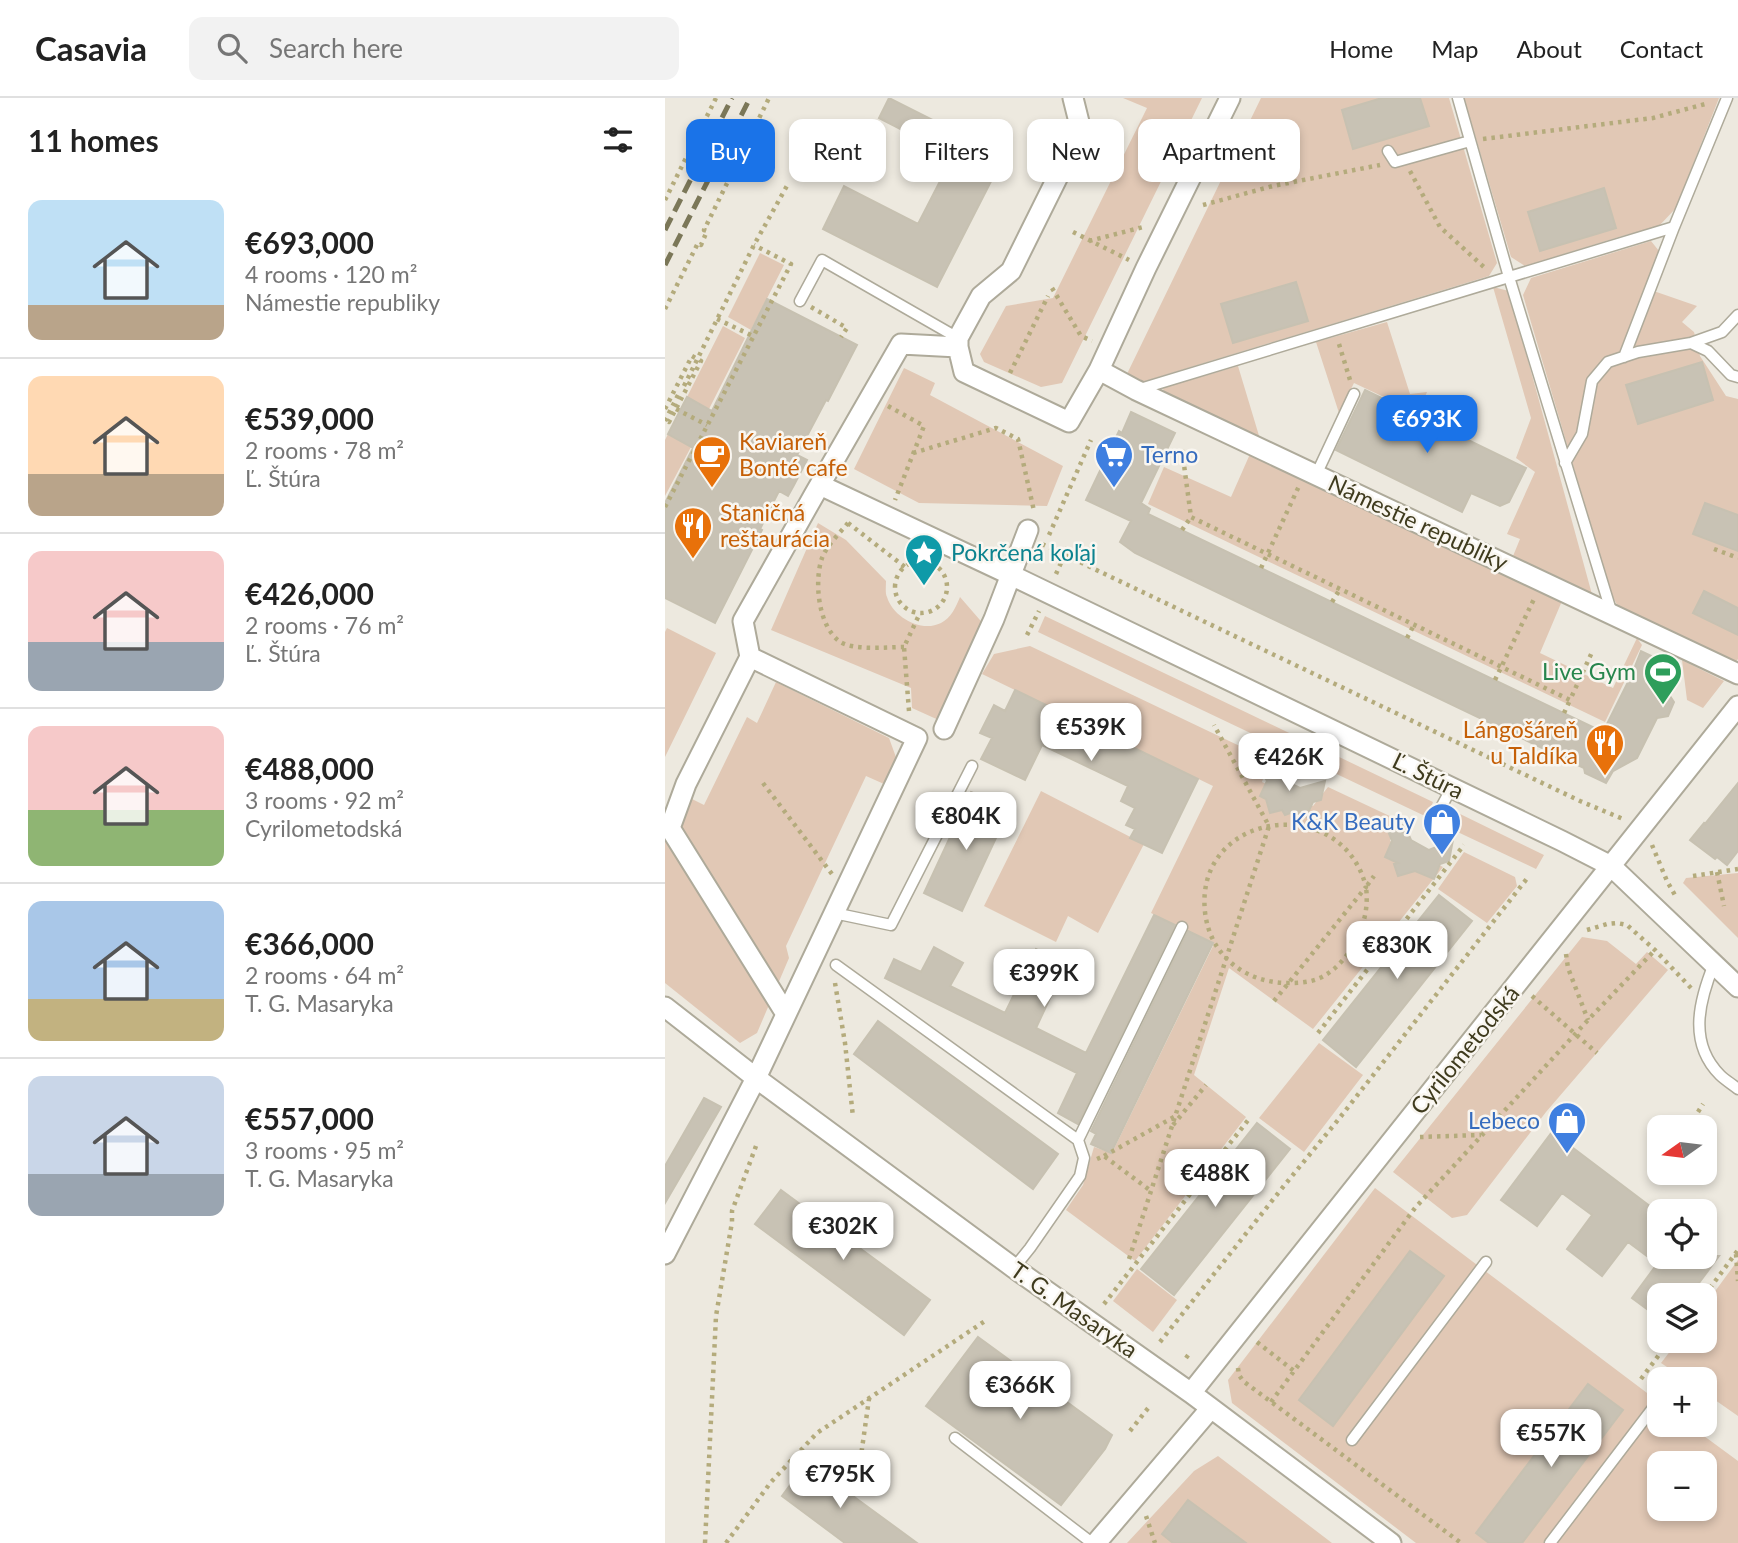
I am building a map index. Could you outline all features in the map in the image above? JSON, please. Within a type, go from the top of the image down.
[{"type":"street","points":[[1073,98],[1081,130],[1011,271],[981,296],[958,342],[964,372],[1069,422],[1099,370],[1230,98]]},
{"type":"street","points":[[786,1014],[670,828],[686,784],[750,657],[743,621],[901,344],[958,342]]},
{"type":"street","name":"Námestie republiky","points":[[1099,370],[1136,390],[1738,674]]},
{"type":"street","points":[[820,485],[1011,575]]},
{"type":"street","points":[[944,729],[994,619],[1027,533]]},
{"type":"street","name":"Ľ. Štúra","points":[[1011,575],[1611,866],[1738,987]]},
{"type":"street","points":[[665,1254],[756,1078],[917,738],[750,657]]},
{"type":"street","name":"Cyrilometodská","points":[[1191,1393],[1738,706]]},
{"type":"street","name":"T. G. Masaryka","points":[[665,1007],[756,1078],[1014,1268],[1191,1393],[1391,1543]]},
{"type":"street","points":[[1094,1543],[1211,1408]]},
{"type":"lane","points":[[1458,98],[1509,277],[1612,615]]},
{"type":"lane","points":[[1624,357],[1727,98]]},
{"type":"lane","points":[[1388,151],[1399,161],[1470,141]]},
{"type":"lane","points":[[1136,390],[1674,227]]},
{"type":"lane","points":[[800,301],[822,260],[958,342]]},
{"type":"lane","points":[[1565,463],[1582,434],[1593,382],[1608,362],[1638,352],[1691,343],[1722,332],[1738,316]]},
{"type":"lane","points":[[1691,343],[1708,351],[1731,375],[1738,377]]},
{"type":"lane","points":[[1311,473],[1354,394]]},
{"type":"lane","points":[[834,913],[891,925],[972,766]]},
{"type":"lane","points":[[1430,828],[1452,787]]},
{"type":"lane","points":[[1078,1140],[1182,927]]},
{"type":"lane","points":[[1714,964],[1698,1019],[1700,1037],[1704,1053],[1719,1074],[1738,1089]]},
{"type":"lane","points":[[834,969],[1078,1140],[1084,1158],[1080,1176],[1014,1268]]},
{"type":"lane","points":[[1352,1440],[1486,1262]]},
{"type":"lane","points":[[1551,1543],[1647,1416]]},
{"type":"lane","points":[[955,1438],[1094,1543]]},
{"type":"path","points":[[665,200],[716,98]]},
{"type":"path","points":[[698,243],[701,245],[708,231],[704,230],[769,98]]},
{"type":"path","points":[[1470,141],[1653,118],[1714,101]]},
{"type":"path","points":[[1203,205],[1273,186],[1399,161],[1440,227],[1498,280]]},
{"type":"path","points":[[684,386],[787,184]]},
{"type":"path","points":[[1089,241],[1170,220]]},
{"type":"path","points":[[1073,232],[1146,268]]},
{"type":"path","points":[[665,309],[702,236]]},
{"type":"path","points":[[665,507],[791,264],[754,245]]},
{"type":"path","points":[[1052,288],[1081,336],[1108,350]]},
{"type":"path","points":[[1009,377],[1048,296]]},
{"type":"path","points":[[800,301],[847,328],[841,337]]},
{"type":"path","points":[[717,319],[753,336]]},
{"type":"path","points":[[1335,330],[1354,394]]},
{"type":"path","points":[[665,409],[692,356],[701,361],[669,422],[665,421]]},
{"type":"path","points":[[665,421],[678,396]]},
{"type":"path","points":[[871,397],[924,426],[888,517]]},
{"type":"path","points":[[676,409],[707,425]]},
{"type":"path","points":[[913,453],[996,428],[1018,439],[1035,510],[1027,533],[1580,801],[1625,820],[1649,837],[1675,896],[1684,905]]},
{"type":"path","points":[[1048,538],[1091,439]]},
{"type":"path","points":[[1182,450],[1191,517],[1182,530]]},
{"type":"path","points":[[1261,568],[1311,473]]},
{"type":"path","points":[[1191,517],[1570,701]]},
{"type":"path","points":[[848,523],[822,557],[819,572],[820,598],[825,623],[839,641],[851,646],[904,647]]},
{"type":"path","points":[[1714,549],[1738,558]]},
{"type":"path","points":[[925,562],[943,573],[946,593],[944,600],[933,610],[919,613],[906,608],[895,587],[905,567],[925,562]]},
{"type":"path","points":[[1495,680],[1542,582]]},
{"type":"path","points":[[1332,602],[1340,589]]},
{"type":"path","points":[[909,712],[904,647],[919,613]]},
{"type":"path","points":[[1407,638],[1414,625]]},
{"type":"path","points":[[1564,713],[1593,650]]},
{"type":"path","points":[[1129,1259],[1269,826],[1214,725]]},
{"type":"path","points":[[763,783],[845,891]]},
{"type":"path","points":[[1269,826],[1305,826],[1333,838],[1356,862],[1366,887],[1367,900],[1362,926],[1355,943],[1336,968],[1320,978],[1304,983],[1272,982],[1254,978],[1240,970],[1217,946],[1208,923],[1205,890],[1207,879],[1219,856],[1248,832],[1269,826]]},
{"type":"path","points":[[1318,1033],[1464,845]]},
{"type":"path","points":[[1693,876],[1738,869]]},
{"type":"path","points":[[1717,872],[1724,905]]},
{"type":"path","points":[[1274,1001],[1374,876]]},
{"type":"path","points":[[1160,1342],[1338,1120],[1528,876]]},
{"type":"path","points":[[1582,932],[1607,924],[1627,925],[1674,970]]},
{"type":"path","points":[[1561,956],[1567,948],[1568,968],[1588,1020]]},
{"type":"path","points":[[1271,1402],[1415,1208],[1655,950]]},
{"type":"path","points":[[834,969],[853,1117]]},
{"type":"path","points":[[1530,994],[1597,1053]]},
{"type":"path","points":[[1171,1127],[1206,1085]]},
{"type":"path","points":[[1698,1112],[1703,1104]]},
{"type":"path","points":[[1082,1166],[1175,1116]]},
{"type":"path","points":[[1104,1304],[1249,1119]]},
{"type":"path","points":[[1421,1128],[1412,1138],[1482,1135]]},
{"type":"path","points":[[705,1543],[716,1316],[732,1211],[756,1146]]},
{"type":"path","points":[[1104,1156],[1151,1191]]},
{"type":"path","points":[[1737,1252],[1738,1281]]},
{"type":"path","points":[[1714,1283],[1737,1252]]},
{"type":"path","points":[[726,1543],[771,1482],[817,1433],[985,1321]]},
{"type":"path","points":[[1257,1342],[1294,1371]]},
{"type":"path","points":[[1641,1379],[1660,1353]]},
{"type":"path","points":[[1241,1362],[1237,1369],[1243,1381],[1461,1543]]},
{"type":"path","points":[[858,1477],[869,1398]]},
{"type":"path","points":[[1130,1431],[1149,1407]]},
{"type":"path","points":[[1146,1517],[1155,1543]]},
{"type":"shaded area","points":[[1123,98],[1202,98],[1192,119],[1142,119],[1147,108]]},
{"type":"shaded area","points":[[1261,98],[1449,98],[1497,263],[1489,276],[1142,382],[1126,376],[1220,182],[1300,182],[1300,119],[1251,119]]},
{"type":"shaded area","points":[[1464,98],[1719,98],[1676,208],[1659,226],[1525,266],[1511,257]]},
{"type":"shaded area","points":[[1138,126],[1138,182],[1161,182],[1062,383],[1041,387],[984,362],[980,354],[1006,306],[1053,298],[1110,182],[1124,182],[1124,154]]},
{"type":"shaded area","points":[[1651,241],[1659,251],[1645,288],[1697,306],[1682,322],[1694,332],[1700,356],[1726,396],[1738,399],[1738,659],[1735,663],[1620,610],[1611,594],[1523,295],[1531,278]]},
{"type":"shaded area","points":[[760,253],[784,265],[751,330],[728,317]]},
{"type":"shaded area","points":[[1493,287],[1509,291],[1593,598],[1511,561],[1520,539],[1507,534],[1535,472],[1516,458],[1531,418]]},
{"type":"shaded area","points":[[1387,322],[1410,394],[1427,392],[1418,413],[1354,383],[1339,413],[1316,342]]},
{"type":"shaded area","points":[[723,326],[745,338],[709,409],[687,397]]},
{"type":"shaded area","points":[[1238,366],[1260,439],[1164,394],[1163,388]]},
{"type":"shaded area","points":[[904,368],[935,383],[930,395],[1063,466],[1047,506],[919,503],[854,469]]},
{"type":"shaded area","points":[[668,434],[691,447],[665,496],[665,440]]},
{"type":"shaded area","points":[[1250,454],[1562,601],[1540,653],[1613,688],[1637,638],[1642,645],[1605,722],[1148,504],[1164,467],[1231,497]]},
{"type":"shaded area","points":[[818,523],[846,540],[886,581],[886,594],[890,604],[901,617],[917,624],[933,626],[945,621],[960,597],[986,627],[943,722],[912,708],[911,688],[771,630]]},
{"type":"shaded area","points":[[1045,616],[1433,802],[1427,817],[1038,632]]},
{"type":"shaded area","points":[[667,628],[716,653],[665,757],[665,632]]},
{"type":"shaded area","points":[[1030,646],[1269,760],[1262,782],[1313,806],[1328,787],[1396,819],[1390,841],[1443,867],[1313,1029],[1229,968],[1194,1075],[1246,1117],[1135,1261],[1066,1210],[1083,1185],[1094,1147],[1112,1153],[1214,944],[1151,913],[1213,786],[982,674],[994,654]]},
{"type":"shaded area","points":[[1682,660],[1724,681],[1703,708],[1687,700]]},
{"type":"shaded area","points":[[776,682],[889,738],[897,760],[884,784],[866,776],[786,946],[789,958],[757,1033],[740,1043],[665,983],[665,816],[688,797],[704,805],[747,717],[757,723]]},
{"type":"shaded area","points":[[1041,791],[1144,844],[1098,933],[1068,916],[1056,942],[984,906]]},
{"type":"shaded area","points":[[1454,811],[1544,855],[1536,869],[1447,827]]},
{"type":"shaded area","points":[[1464,852],[1515,877],[1517,886],[1487,923],[1438,889]]},
{"type":"shaded area","points":[[1738,873],[1738,938],[1683,883],[1686,878]]},
{"type":"shaded area","points":[[1582,937],[1607,941],[1636,964],[1647,952],[1668,970],[1546,1112],[1467,1215],[1452,1218],[1393,1172]]},
{"type":"shaded area","points":[[1319,1043],[1363,1075],[1304,1152],[1259,1118]]},
{"type":"shaded area","points":[[1375,1188],[1647,1393],[1647,1437],[1705,1437],[1738,1461],[1738,1543],[1416,1543],[1232,1403],[1228,1380]]},
{"type":"shaded area","points":[[1738,1260],[1738,1416],[1717,1401],[1717,1367],[1667,1367],[1661,1363],[1669,1353],[1717,1353],[1717,1289]]},
{"type":"shaded area","points":[[1137,1269],[1177,1300],[1153,1332],[1113,1301]]},
{"type":"shaded area","points":[[1218,1456],[1332,1543],[1127,1543],[1194,1471]]},
{"type":"building","points":[[889,98],[931,119],[900,119],[900,129],[886,122],[886,119],[879,118]]},
{"type":"building","points":[[1382,98],[1420,98],[1429,126],[1353,149],[1342,110]]},
{"type":"building","points":[[940,182],[991,182],[937,287],[823,229],[844,186],[918,224]]},
{"type":"building","points":[[1604,188],[1616,228],[1540,251],[1528,212]]},
{"type":"building","points":[[1296,282],[1308,321],[1233,343],[1221,304]]},
{"type":"building","points":[[767,299],[857,345],[797,455],[807,460],[788,496],[779,491],[715,623],[665,598],[665,503],[693,448],[668,434],[687,397],[712,411]]},
{"type":"building","points":[[1702,362],[1713,400],[1638,424],[1626,385]]},
{"type":"building","points":[[1365,390],[1526,468],[1509,502],[1500,506],[1471,493],[1462,512],[1336,450]]},
{"type":"building","points":[[1131,412],[1175,433],[1141,503],[1150,509],[1148,514],[1603,732],[1641,651],[1679,669],[1668,693],[1674,702],[1668,716],[1657,718],[1637,758],[1613,771],[1606,783],[1585,773],[1584,768],[1135,553],[1120,542],[1131,521],[1086,500]]},
{"type":"building","points":[[1705,503],[1738,515],[1738,551],[1693,534]]},
{"type":"building","points":[[1704,591],[1738,608],[1738,635],[1693,613]]},
{"type":"building","points":[[1015,690],[1198,779],[1162,853],[1130,838],[1135,829],[1126,825],[1135,808],[1121,801],[1128,786],[1042,745],[1025,780],[981,759],[992,738],[980,733],[994,705],[1005,711]]},
{"type":"building","points":[[1276,756],[1285,781],[1300,788],[1325,781],[1321,800],[1313,802],[1306,817],[1293,812],[1285,815],[1282,810],[1270,813],[1266,799],[1260,796],[1267,781],[1263,773]]},
{"type":"building","points":[[1738,783],[1738,851],[1727,865],[1690,840]]},
{"type":"building","points":[[971,792],[1009,810],[962,911],[924,893]]},
{"type":"building","points":[[1395,823],[1405,826],[1411,840],[1429,850],[1453,840],[1449,861],[1440,864],[1434,879],[1415,871],[1398,876],[1394,864],[1398,863],[1385,857],[1392,841],[1388,831]]},
{"type":"building","points":[[1439,895],[1472,921],[1356,1067],[1323,1040]]},
{"type":"building","points":[[1154,915],[1175,925],[1078,1124],[1058,1113],[1077,1073],[885,978],[894,959],[921,972],[934,947],[963,963],[950,986],[1005,1013],[1036,949],[1066,964],[1036,1028],[1086,1053]]},
{"type":"building","points":[[1188,931],[1213,943],[1111,1153],[1091,1144],[1096,1134],[1091,1131]]},
{"type":"building","points":[[878,1021],[1058,1154],[1033,1189],[854,1054]]},
{"type":"building","points":[[704,1098],[721,1107],[665,1203],[665,1166]]},
{"type":"building","points":[[1257,1123],[1290,1149],[1174,1295],[1141,1269]]},
{"type":"building","points":[[1552,1132],[1647,1204],[1647,1256],[1628,1242],[1602,1276],[1567,1249],[1592,1215],[1562,1193],[1537,1226],[1501,1200]]},
{"type":"building","points":[[781,1190],[930,1300],[904,1335],[755,1224]]},
{"type":"building","points":[[1410,1251],[1444,1276],[1333,1426],[1299,1400]]},
{"type":"building","points":[[1653,1269],[1709,1269],[1699,1283],[1647,1283],[1647,1309],[1632,1298]]},
{"type":"building","points":[[978,1337],[1112,1435],[1105,1449],[1061,1505],[926,1406]]},
{"type":"building","points":[[1588,1384],[1623,1410],[1522,1543],[1489,1543],[1476,1533]]},
{"type":"building","points":[[807,1462],[917,1543],[845,1543],[782,1496]]},
{"type":"building","points":[[1188,1500],[1246,1543],[1173,1543],[1162,1534]]},
{"type":"railway","points":[[665,230],[732,98]]},
{"type":"railway","points":[[665,265],[750,98]]},
{"type":"place","name":"Kaviareň Bonté cafe","points":[[712,489]]},
{"type":"place","name":"Terno","points":[[1114,489]]},
{"type":"place","name":"Staničná reštaurácia","points":[[693,560]]},
{"type":"place","name":"Pokrčená koľaj","points":[[924,587]]},
{"type":"place","name":"Live Gym","points":[[1663,706]]},
{"type":"place","name":"Lángošáreň u Taldíka","points":[[1605,777]]},
{"type":"place","name":"K&K Beauty","points":[[1442,856]]},
{"type":"place","name":"Lebeco","points":[[1567,1155]]}]
